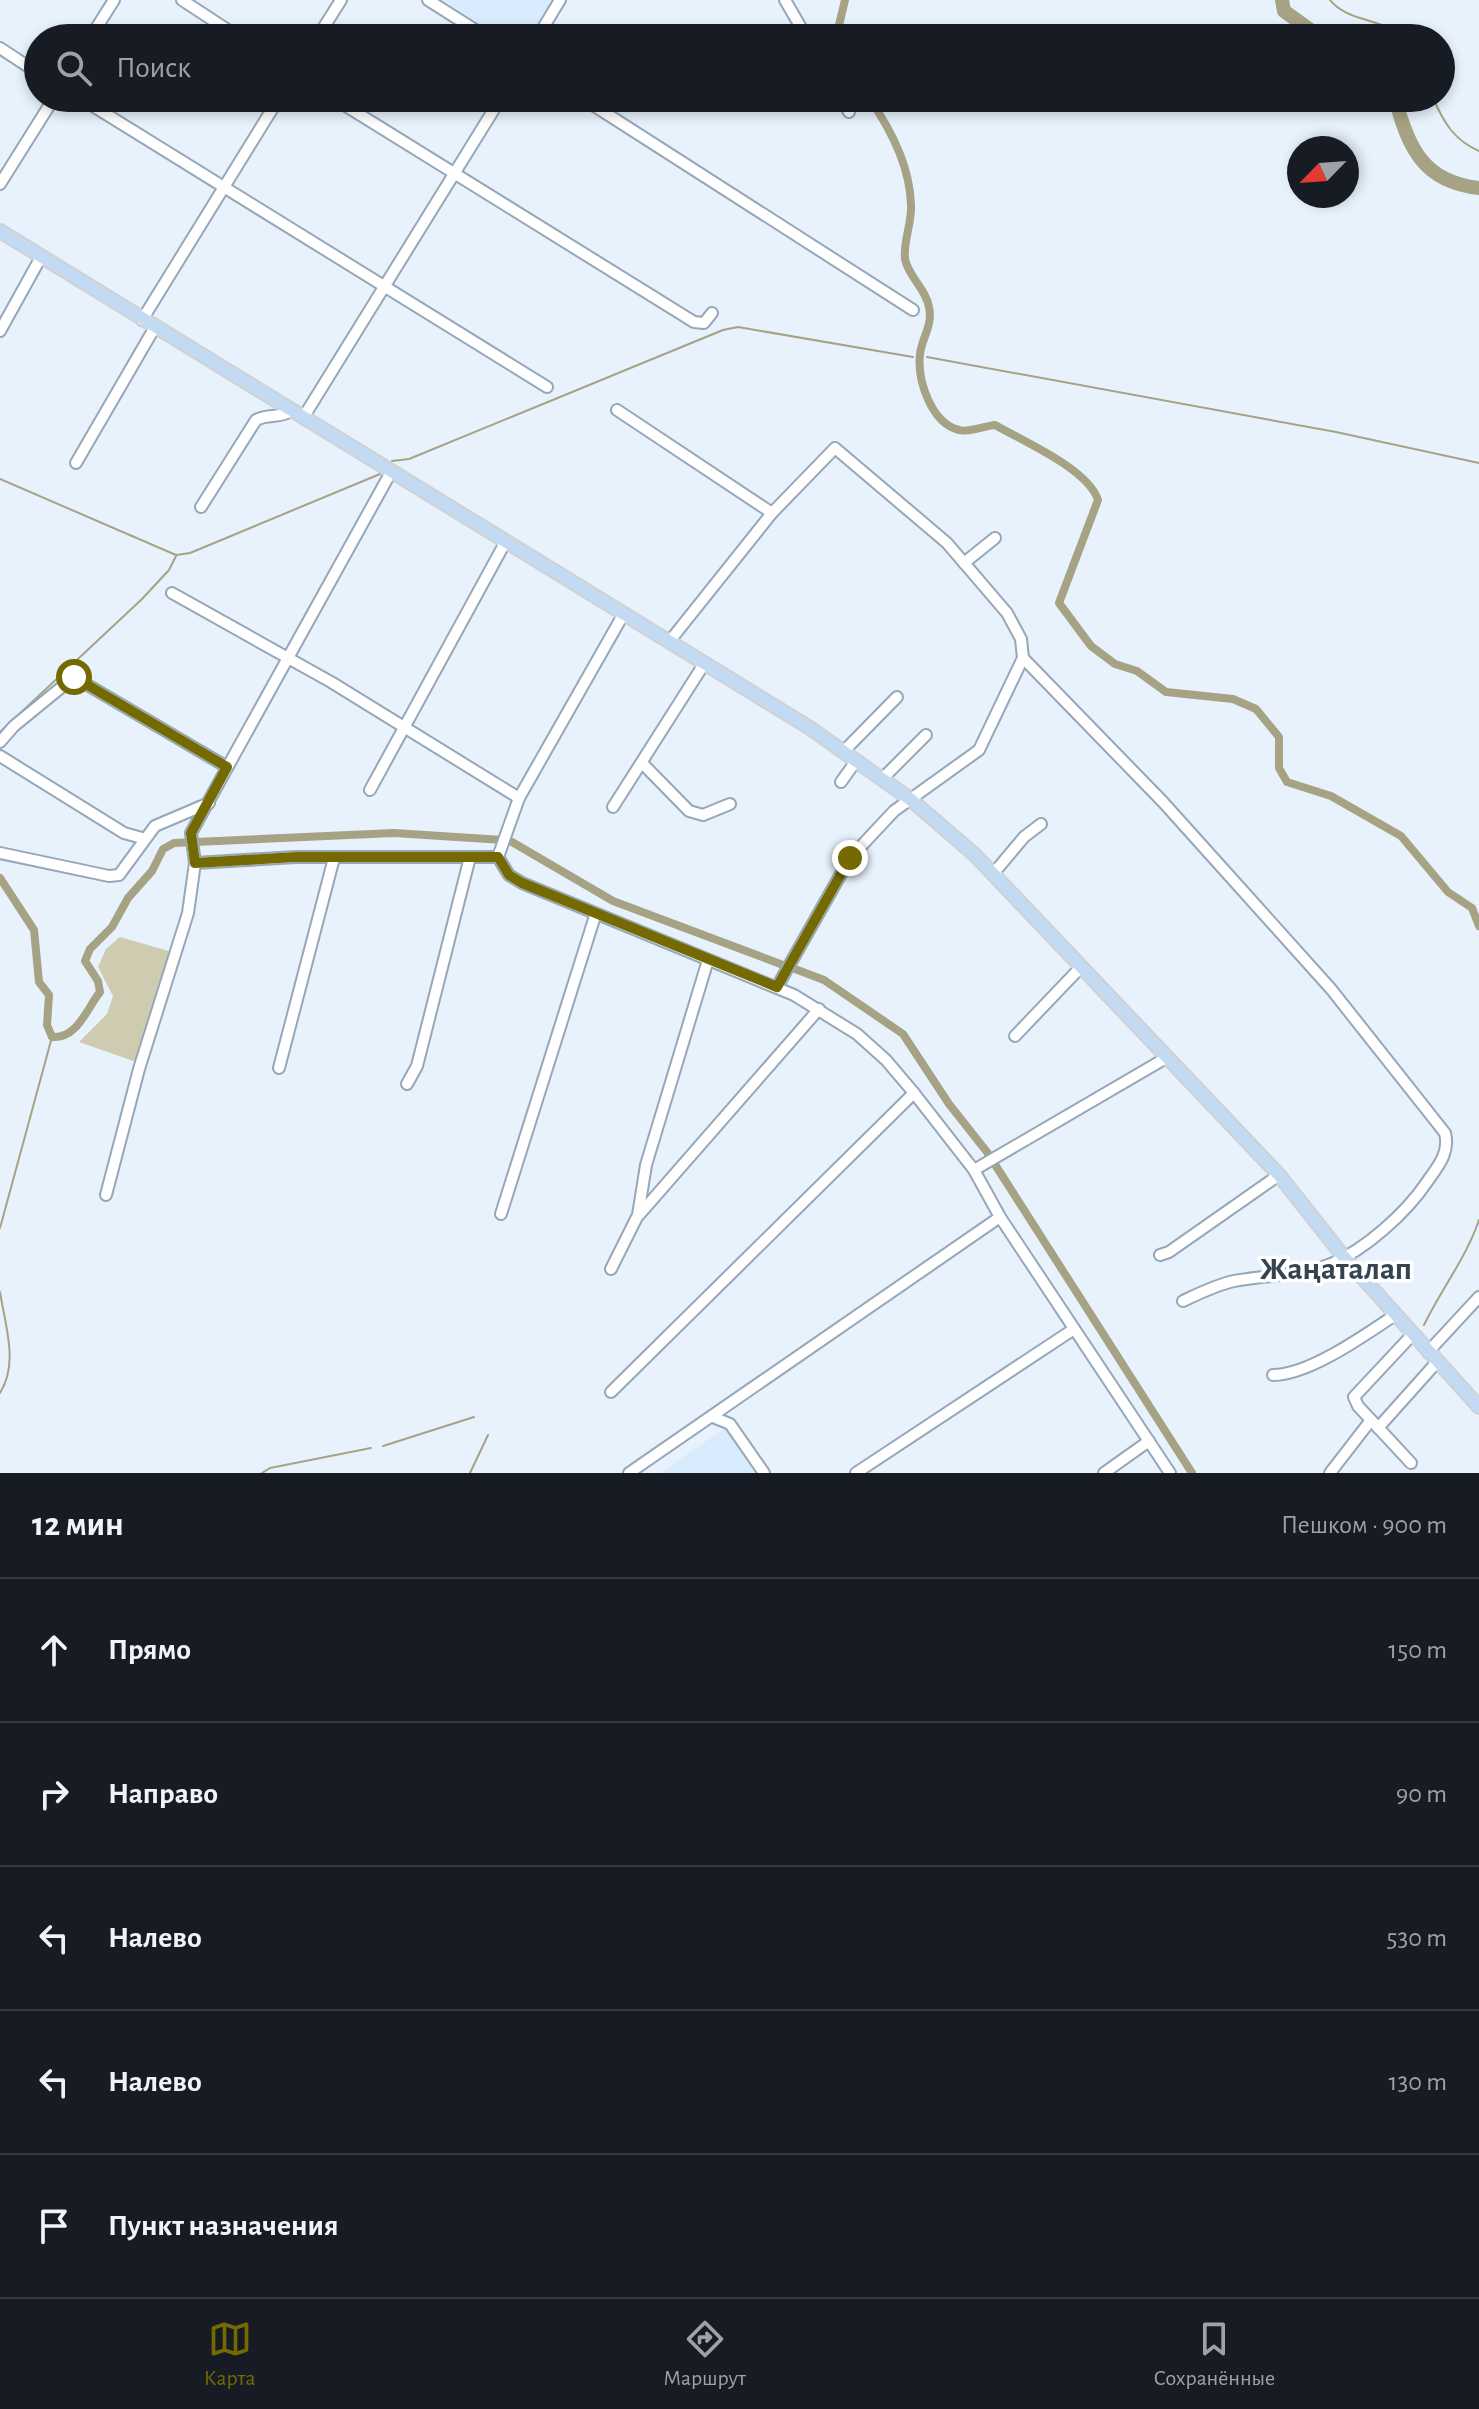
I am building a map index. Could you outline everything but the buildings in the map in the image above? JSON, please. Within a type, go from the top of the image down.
[{"type":"main road","points":[[0,231],[669,642],[843,752],[910,799],[955,836],[993,874],[1279,1175],[1343,1256],[1479,1407]]},
{"type":"street","points":[[99,24],[114,0]]},
{"type":"street","points":[[182,0],[219,24]]},
{"type":"street","points":[[326,24],[341,0]]},
{"type":"street","points":[[428,0],[466,24]]},
{"type":"street","points":[[545,24],[560,0]]},
{"type":"street","points":[[785,0],[799,24]]},
{"type":"street","points":[[0,48],[24,64]]},
{"type":"street","points":[[0,184],[45,112]]},
{"type":"street","points":[[102,112],[547,387]]},
{"type":"street","points":[[142,320],[270,112]]},
{"type":"street","points":[[355,112],[694,322],[704,323],[712,313]]},
{"type":"street","points":[[303,418],[493,112]]},
{"type":"street","points":[[604,112],[913,310]]},
{"type":"street","points":[[0,331],[41,257]]},
{"type":"street","points":[[76,463],[155,327]]},
{"type":"street","points":[[617,410],[772,513]]},
{"type":"street","points":[[201,507],[256,420],[264,416],[280,417],[291,411]]},
{"type":"street","points":[[669,642],[772,513],[829,450],[837,448],[894,495],[964,563],[1007,613],[1021,639],[1023,658],[979,750],[884,821],[840,871],[777,987]]},
{"type":"street","points":[[106,1195],[139,1069],[188,913],[195,863],[190,842],[227,767],[391,472]]},
{"type":"street","points":[[964,563],[995,538]]},
{"type":"street","points":[[370,790],[506,541]]},
{"type":"street","points":[[172,593],[288,657],[519,798]]},
{"type":"street","points":[[498,857],[519,798],[623,615]]},
{"type":"street","points":[[1023,658],[1163,802],[1322,978],[1441,1124],[1447,1142],[1445,1152],[1412,1204],[1393,1223],[1343,1256],[1319,1267],[1226,1283],[1183,1301]]},
{"type":"street","points":[[613,807],[704,664]]},
{"type":"street","points":[[0,742],[74,677],[227,767]]},
{"type":"street","points":[[843,752],[897,697]]},
{"type":"street","points":[[882,779],[926,735]]},
{"type":"street","points":[[0,756],[124,833],[142,838]]},
{"type":"street","points":[[841,782],[856,761]]},
{"type":"street","points":[[643,764],[689,811],[703,815],[730,804]]},
{"type":"street","points":[[0,853],[114,876],[128,867],[142,838],[165,820],[209,803]]},
{"type":"street","points":[[993,874],[1024,837],[1041,824]]},
{"type":"street","points":[[407,1084],[417,1066],[470,857]]},
{"type":"street","points":[[195,863],[498,857]]},
{"type":"street","points":[[498,857],[511,877],[595,916],[777,987],[819,1009],[871,1046],[914,1093],[974,1170],[1000,1217],[1170,1473]]},
{"type":"street","points":[[279,1068],[334,858]]},
{"type":"street","points":[[501,1214],[595,916]]},
{"type":"street","points":[[638,1215],[646,1165],[708,960]]},
{"type":"street","points":[[1015,1036],[1080,968]]},
{"type":"street","points":[[611,1269],[638,1215],[700,1149],[819,1009]]},
{"type":"street","points":[[974,1170],[1166,1058]]},
{"type":"street","points":[[611,1392],[914,1093]]},
{"type":"street","points":[[1160,1255],[1169,1252],[1279,1175]]},
{"type":"street","points":[[629,1473],[1000,1217]]},
{"type":"street","points":[[1428,1352],[1479,1297]]},
{"type":"street","points":[[1273,1375],[1287,1374],[1318,1360],[1395,1315]]},
{"type":"street","points":[[856,1473],[1074,1329]]},
{"type":"street","points":[[1411,1463],[1358,1406],[1355,1394],[1412,1335]]},
{"type":"street","points":[[1330,1473],[1437,1362]]},
{"type":"street","points":[[713,1417],[730,1424],[764,1473]]},
{"type":"street","points":[[1104,1473],[1149,1441]]},
{"type":"street","points":[[668,1447],[676,1458]]},
{"type":"shaded area","points":[[443,0],[555,0],[541,24],[480,24]]},
{"type":"shaded area","points":[[120,937],[172,952],[139,1063],[79,1042],[107,1014],[113,996],[98,967],[106,949]]},
{"type":"shaded area","points":[[725,1428],[756,1473],[660,1473]]},
{"type":"waterway","points":[[839,24],[845,0]]},
{"type":"waterway","points":[[1282,0],[1284,11],[1302,24]]},
{"type":"waterway","points":[[1330,0],[1346,12],[1378,24]]},
{"type":"waterway","points":[[878,112],[903,162],[910,191],[911,212],[905,259],[929,307],[930,320],[921,348],[920,364],[924,388],[934,410],[949,426],[959,430],[995,425],[1037,448],[1082,477],[1098,500],[1059,603],[1091,646],[1115,664],[1137,671],[1166,692],[1233,699],[1256,709],[1279,737],[1279,768],[1287,782],[1331,796],[1401,836],[1448,892],[1472,908],[1479,926]]},
{"type":"waterway","points":[[1400,112],[1413,146],[1431,170],[1444,178],[1479,188]]},
{"type":"waterway","points":[[1440,112],[1463,142],[1479,151]]},
{"type":"waterway","points":[[392,461],[409,459],[723,330],[738,327],[913,357]]},
{"type":"waterway","points":[[927,357],[1336,432],[1479,463]]},
{"type":"waterway","points":[[0,479],[176,555],[190,553],[380,474]]},
{"type":"waterway","points":[[0,732],[142,599],[169,570],[176,556]]},
{"type":"waterway","points":[[0,878],[34,930],[39,982],[49,995],[47,1025],[52,1037],[61,1036],[74,1028],[100,992],[98,981],[85,961],[90,949],[112,927],[128,898],[152,871],[163,849],[174,843],[394,833],[503,840]]},
{"type":"waterway","points":[[512,842],[613,901],[783,965]]},
{"type":"waterway","points":[[795,969],[824,980],[903,1034],[949,1104],[987,1152],[1192,1473]]},
{"type":"waterway","points":[[0,1228],[52,1037]]},
{"type":"waterway","points":[[1424,1325],[1479,1220]]},
{"type":"waterway","points":[[0,1292],[10,1357],[6,1381],[0,1393]]},
{"type":"waterway","points":[[383,1446],[474,1417]]},
{"type":"waterway","points":[[470,1473],[488,1435]]},
{"type":"waterway","points":[[262,1473],[270,1468],[371,1448]]},
{"type":"district","name":"Жаңаталап","points":[[1336,1269]]},
{"type":"route","points":[[74,677],[227,767],[191,833],[190,846],[195,863],[296,857],[498,857],[509,875],[522,883],[595,916],[777,987],[831,885],[850,858]]}]
